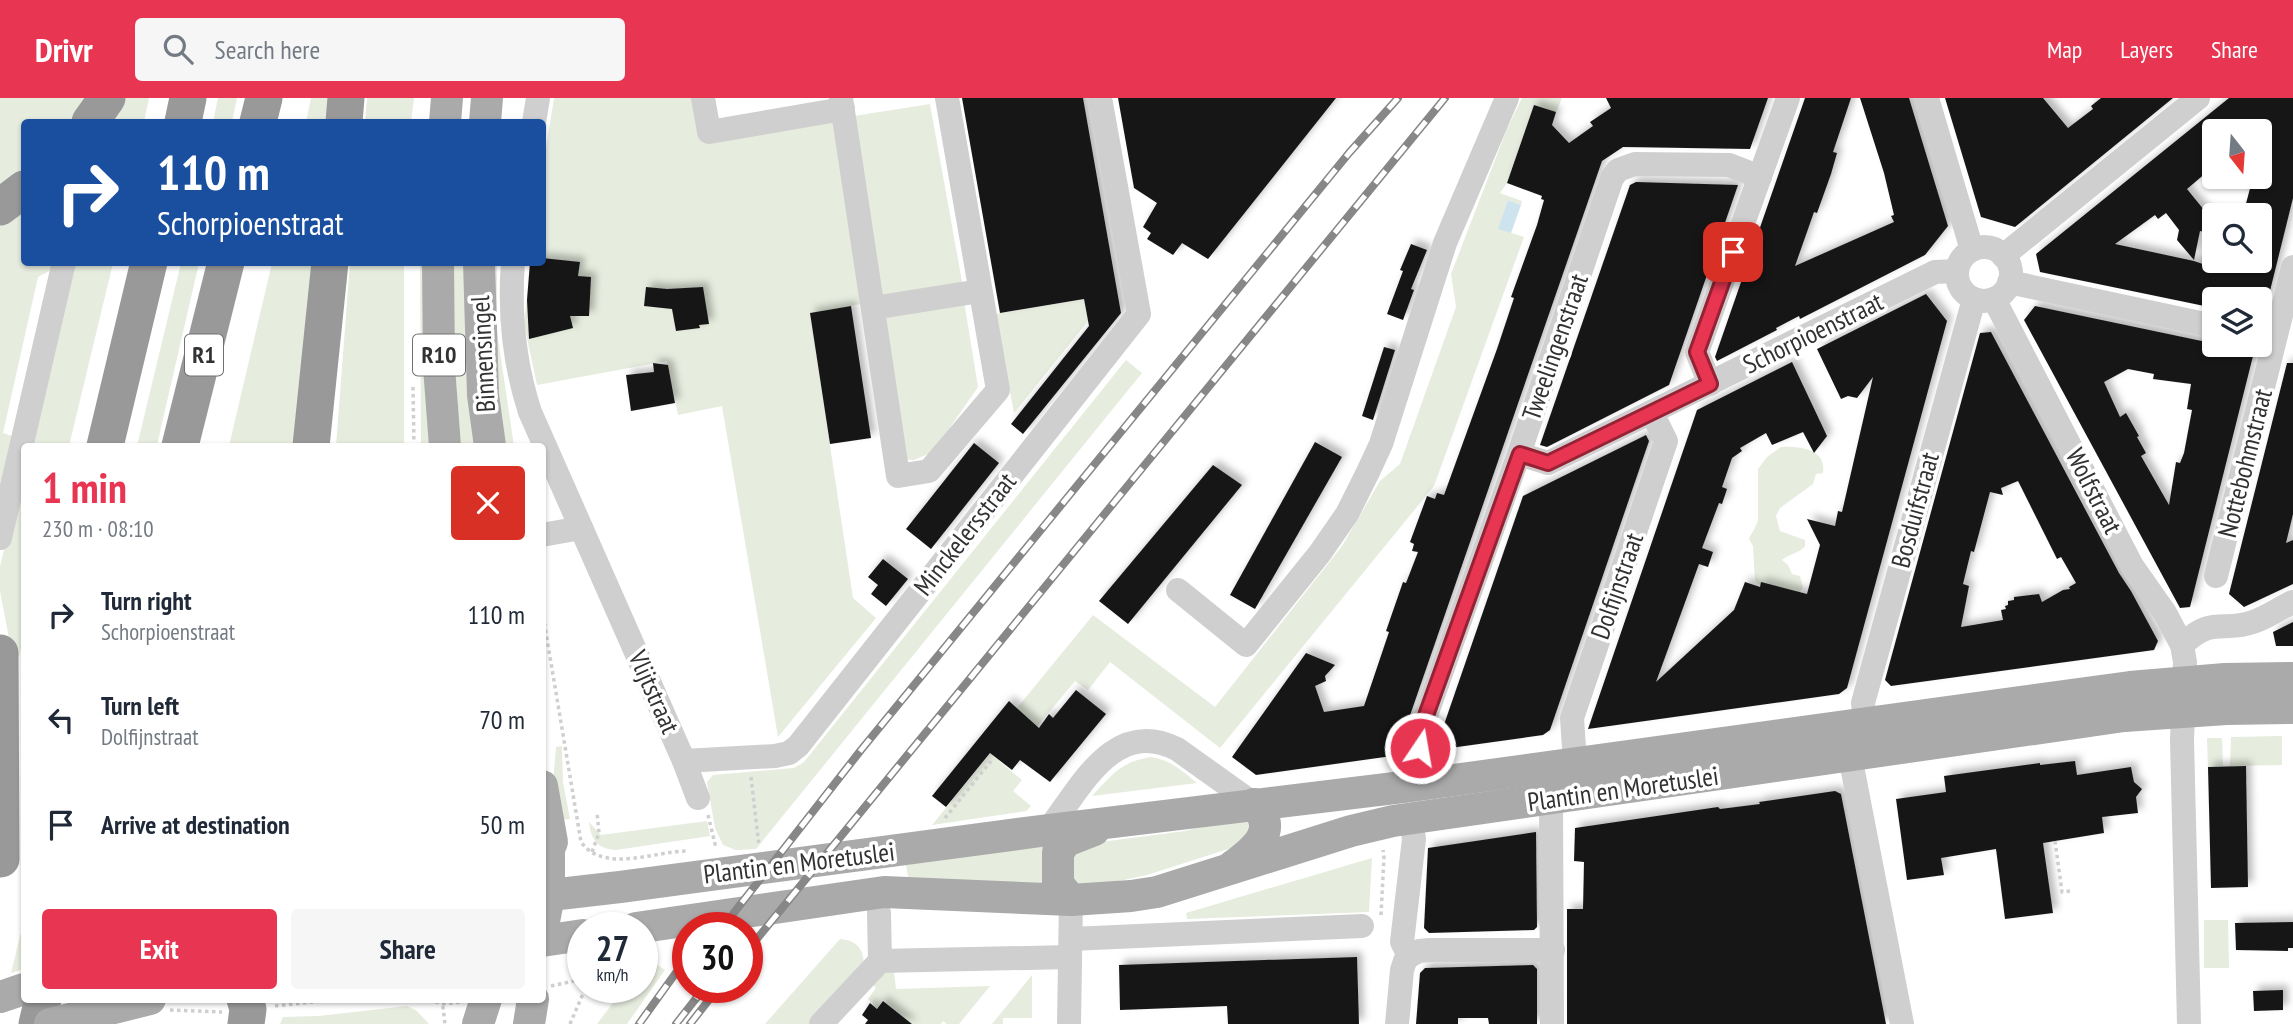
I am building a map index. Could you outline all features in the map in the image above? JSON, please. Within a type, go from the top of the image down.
[{"type":"highway","points":[[92,119],[107,98]]},
{"type":"highway","points":[[184,119],[188,98]]},
{"type":"highway","points":[[259,119],[264,98]]},
{"type":"highway","points":[[344,119],[346,98]]},
{"type":"highway","points":[[0,207],[21,191]]},
{"type":"highway","points":[[106,443],[148,266]]},
{"type":"highway","name":"R1","points":[[181,443],[225,266]]},
{"type":"highway","points":[[311,443],[330,266]]},
{"type":"highway","points":[[0,653],[1,862]]},
{"type":"highway","points":[[1,862],[21,782]]},
{"type":"highway","points":[[37,1024],[42,1003]]},
{"type":"highway","points":[[65,1024],[69,1003]]},
{"type":"main road","points":[[445,119],[447,98]]},
{"type":"main road","points":[[485,119],[487,98]]},
{"type":"main road","name":"Binnensingel","points":[[438,266],[439,367],[445,443]]},
{"type":"main road","name":"Binnensingel","points":[[479,266],[482,396],[490,443]]},
{"type":"main road","name":"Plantin en Moretuslei","points":[[658,925],[884,892],[1071,900],[1157,892],[1351,831],[1413,829],[1551,799],[2124,716],[2184,697],[2293,678]]},
{"type":"main road","name":"Plantin en Moretuslei","points":[[546,895],[1424,784],[2130,687],[2184,697],[2293,708]]},
{"type":"main road","points":[[1226,871],[1251,853],[1264,836],[1264,817],[1254,804]]},
{"type":"main road","points":[[546,808],[552,842],[546,895]]},
{"type":"main road","points":[[1071,900],[1061,889],[1056,877],[1061,846],[1073,837],[1112,823]]},
{"type":"main road","points":[[546,941],[567,938]]},
{"type":"main road","points":[[0,997],[21,990]]},
{"type":"main road","points":[[478,1024],[484,1003]]},
{"type":"main road","points":[[529,1024],[532,1003]]},
{"type":"main road","points":[[50,1024],[154,1004]]},
{"type":"street","points":[[534,119],[538,98]]},
{"type":"street","points":[[703,98],[709,132],[842,103],[898,476],[929,471],[998,390],[947,98]]},
{"type":"street","name":"Minckelersstraat","points":[[789,753],[798,746],[1139,314],[1100,98]]},
{"type":"street","points":[[1178,590],[1245,645],[1321,553],[1346,514],[1381,444],[1430,287],[1478,163],[1507,98]]},
{"type":"street","points":[[1710,384],[1697,352],[1788,98]]},
{"type":"street","points":[[1927,98],[1972,250]]},
{"type":"street","points":[[2003,256],[2198,98]]},
{"type":"street","name":"Tweelingenstraat","points":[[1424,784],[1420,748],[1424,721],[1520,454],[1612,178],[1618,170],[1634,164],[1729,166],[1760,177]]},
{"type":"street","points":[[1992,293],[2010,268],[2003,256],[1989,248],[1972,250],[1961,261],[1957,271],[1959,285],[1968,296],[1992,293],[2202,324]]},
{"type":"street","points":[[22,443],[63,266]]},
{"type":"street","name":"Nottebohmstraat","points":[[2216,576],[2293,268]]},
{"type":"street","name":"Schorpioenstraat","points":[[1520,454],[1548,463],[1935,272],[1957,271]]},
{"type":"street","name":"Vlijtstraat","points":[[512,275],[515,353],[525,395],[545,443]]},
{"type":"street","points":[[873,308],[980,291]]},
{"type":"street","name":"Wolfstraat","points":[[1992,293],[2132,566],[2165,613],[2182,645],[2185,662],[2189,1024]]},
{"type":"street","name":"Bosduifstraat","points":[[1865,723],[1863,703],[1992,293]]},
{"type":"street","name":"Dolfijnstraat","points":[[1575,763],[1572,718],[1667,441],[1652,413]]},
{"type":"street","name":"Vlijtstraat","points":[[546,445],[684,761],[789,753]]},
{"type":"street","points":[[0,538],[21,447]]},
{"type":"street","points":[[546,534],[581,528]]},
{"type":"street","points":[[2182,645],[2204,628],[2253,622],[2293,602]]},
{"type":"street","points":[[1048,830],[1105,756],[1127,743],[1139,741],[1166,744],[1177,750],[1254,804]]},
{"type":"street","points":[[1850,757],[1902,1024]]},
{"type":"street","points":[[684,761],[698,798]]},
{"type":"street","points":[[1551,799],[1552,1024]]},
{"type":"street","points":[[1409,956],[1402,942],[1413,829]]},
{"type":"street","points":[[1069,1024],[1071,900]]},
{"type":"street","points":[[879,913],[880,961]]},
{"type":"street","points":[[821,1024],[880,961],[1371,925]]},
{"type":"street","points":[[1397,1024],[1402,970],[1409,956],[1419,951],[1553,950]]},
{"type":"path","points":[[546,633],[577,823],[582,842],[594,853],[599,833],[597,812]]},
{"type":"path","points":[[749,757],[760,855]]},
{"type":"path","points":[[943,820],[991,761]]},
{"type":"path","points":[[698,798],[709,818],[718,857]]},
{"type":"path","points":[[1371,925],[1384,857],[1382,848],[1413,829]]},
{"type":"path","points":[[2055,841],[2062,892],[2070,891]]},
{"type":"path","points":[[546,987],[567,983]]},
{"type":"path","points":[[286,1004],[297,1003]]},
{"type":"path","points":[[442,1003],[444,1024]]},
{"type":"path","points":[[570,1024],[578,1003]]},
{"type":"path","points":[[154,1004],[236,1012]]},
{"type":"shaded area","points":[[0,98],[88,98],[71,119],[21,119],[21,170],[0,188]]},
{"type":"shaded area","points":[[126,98],[149,98],[145,119],[112,119]]},
{"type":"shaded area","points":[[218,98],[237,98],[233,119],[214,119]]},
{"type":"shaded area","points":[[311,98],[339,98],[336,119],[307,119]]},
{"type":"shaded area","points":[[367,98],[414,98],[411,119],[365,119]]},
{"type":"shaded area","points":[[554,98],[696,98],[704,142],[839,119],[866,303],[810,313],[853,598],[876,618],[778,737],[722,406],[678,415],[667,361],[537,385],[524,324],[531,266],[546,266],[546,148]]},
{"type":"shaded area","points":[[1522,98],[1562,98],[1556,112],[1534,105],[1507,183],[1500,193],[1522,201],[1521,205],[1508,200],[1499,229],[1524,237],[1434,486],[1220,748],[1110,662],[1088,690],[1075,681],[1022,745],[1015,741],[999,761],[1022,780],[1013,791],[1031,806],[1026,811],[932,825],[1023,714],[1017,708],[1093,615],[1215,707],[1342,546],[1380,481],[1400,464],[1456,307],[1451,274],[1507,129]]},
{"type":"shaded area","points":[[930,104],[963,287],[880,300],[854,116]]},
{"type":"shaded area","points":[[21,211],[21,266],[54,266],[38,277],[3,433],[15,437],[0,507],[0,226]]},
{"type":"shaded area","points":[[70,266],[112,266],[70,443],[29,443]]},
{"type":"shaded area","points":[[180,266],[198,266],[158,443],[138,443]]},
{"type":"shaded area","points":[[271,266],[320,266],[298,443],[230,443]]},
{"type":"shaded area","points":[[350,266],[404,266],[404,443],[336,443]]},
{"type":"shaded area","points":[[420,266],[429,266],[433,443],[421,443]]},
{"type":"shaded area","points":[[452,266],[467,266],[477,443],[461,443]]},
{"type":"shaded area","points":[[491,266],[497,266],[497,332],[514,443],[501,443]]},
{"type":"shaded area","points":[[1084,299],[1088,321],[1014,413],[995,314]]},
{"type":"shaded area","points":[[964,301],[978,387],[933,452],[914,460],[903,459],[882,312]]},
{"type":"shaded area","points":[[1126,360],[1142,373],[756,849],[736,850],[723,845],[715,828],[707,782],[713,775],[794,768],[804,762]]},
{"type":"shaded area","points":[[1781,447],[1810,451],[1821,459],[1823,465],[1823,473],[1816,474],[1813,484],[1780,508],[1776,516],[1780,531],[1805,540],[1803,549],[1782,560],[1792,574],[1800,576],[1803,588],[1798,594],[1758,584],[1755,580],[1753,546],[1749,539],[1758,520],[1758,469],[1767,457]]},
{"type":"shaded area","points":[[21,475],[19,657],[10,656],[0,591],[0,567]]},
{"type":"shaded area","points":[[2282,736],[2282,765],[2230,766],[2231,737]]},
{"type":"shaded area","points":[[2207,738],[2222,738],[2223,766],[2208,767]]},
{"type":"shaded area","points":[[562,746],[563,782],[570,819],[559,820],[553,783],[556,747]]},
{"type":"shaded area","points":[[1151,757],[1170,763],[1197,783],[1092,796],[1124,766]]},
{"type":"shaded area","points":[[1234,818],[1251,820],[1247,843],[1147,875],[1077,890],[1063,861],[1078,845],[1185,831]]},
{"type":"shaded area","points":[[707,821],[710,836],[616,850],[604,848],[596,842],[589,822],[601,835]]},
{"type":"shaded area","points":[[1043,841],[1051,884],[909,881],[906,865],[991,853]]},
{"type":"shaded area","points":[[1372,858],[1369,912],[1187,919],[1186,913]]},
{"type":"shaded area","points":[[2204,920],[2228,920],[2229,968],[2204,968]]},
{"type":"shaded area","points":[[21,932],[21,970],[11,973]]},
{"type":"shaded area","points":[[840,939],[856,944],[862,952],[863,968],[812,1024],[765,1024]]},
{"type":"shaded area","points":[[658,965],[665,970],[658,980]]},
{"type":"shaded area","points":[[894,972],[896,989],[990,986],[959,1024],[947,1024],[943,1021],[941,1024],[912,1024],[883,1000],[877,1008],[868,999],[876,988],[869,981],[875,975]]},
{"type":"shaded area","points":[[1032,975],[1032,1018],[1003,1018],[1003,1024],[992,1024]]},
{"type":"shaded area","points":[[613,1003],[642,1003],[627,1024],[597,1024]]},
{"type":"shaded area","points":[[407,1006],[417,1011],[429,1024],[280,1024],[283,1017],[319,1016]]},
{"type":"water","points":[[1508,200],[1521,205],[1511,233],[1498,229]]},
{"type":"building","points":[[962,98],[1083,98],[1121,313],[1023,434],[1011,424],[1089,326],[1084,299],[1000,313]]},
{"type":"building","points":[[1118,98],[1336,98],[1208,259],[1182,243],[1173,255],[1147,239],[1151,233],[1143,227],[1157,203],[1134,188]]},
{"type":"building","points":[[1606,98],[1768,98],[1750,149],[1623,147],[1602,161],[1398,750],[1392,756],[1256,775],[1232,757],[1306,653],[1335,665],[1325,676],[1326,681],[1315,686],[1324,712],[1364,706],[1403,582],[1406,583],[1418,552],[1412,551],[1414,544],[1410,542],[1427,496],[1435,499],[1437,493],[1444,495],[1497,349],[1514,298],[1511,297],[1537,225],[1544,200],[1541,199],[1542,196],[1507,183],[1534,105],[1556,112],[1552,125],[1569,143],[1593,126],[1590,122],[1611,108]]},
{"type":"building","points":[[1805,98],[1851,98],[1833,152],[1837,153],[1831,174],[1795,266],[1894,222],[1884,173],[1860,98],[1909,98],[1948,226],[1925,255],[1800,319],[1799,316],[1717,361],[1715,357]]},
{"type":"building","points":[[1945,98],[2043,98],[2068,128],[2093,109],[2091,106],[2101,98],[2173,98],[2015,227],[1981,217]]},
{"type":"building","points":[[2229,98],[2293,98],[2293,198],[2271,287],[2202,287],[2202,306],[2040,272],[2036,254],[2202,120],[2202,176],[2187,189],[2202,207],[2202,231],[2194,260],[2177,240],[2179,230],[2166,213],[2158,219],[2155,215],[2115,244],[2194,261],[2202,264],[2202,273],[2272,273],[2272,203],[2246,203],[2250,189],[2272,189],[2272,119],[2203,119]]},
{"type":"building","points":[[1636,182],[1738,185],[1669,385],[1547,447],[1540,445],[1630,185]]},
{"type":"building","points":[[1411,244],[1427,250],[1411,289],[1414,290],[1403,320],[1387,314]]},
{"type":"building","points":[[546,258],[580,262],[578,276],[591,277],[589,316],[570,316],[573,328],[529,339],[527,300],[530,266],[546,266]]},
{"type":"building","points":[[646,287],[703,287],[709,324],[676,331],[672,309],[644,306]]},
{"type":"building","points":[[1926,294],[1947,321],[1847,688],[1839,694],[1588,729],[1697,410],[1792,362],[1827,436],[1814,453],[1803,432],[1772,445],[1766,433],[1740,448],[1742,451],[1732,458],[1722,487],[1727,489],[1722,504],[1719,503],[1702,548],[1713,552],[1708,567],[1699,564],[1656,682],[1734,610],[1745,582],[1760,587],[1761,582],[1807,594],[1820,545],[1807,519],[1835,526],[1838,511],[1842,512],[1873,377],[1857,398],[1848,396],[1841,399],[1817,349]]},
{"type":"building","points":[[851,306],[871,438],[830,444],[810,313]]},
{"type":"building","points":[[2035,306],[2202,341],[2202,357],[2253,357],[2190,607],[2180,608],[2024,320]],"holes":[[[2128,369],[2154,374],[2153,379],[2191,384],[2187,409],[2192,410],[2184,453],[2180,463],[2176,462],[2169,505],[2141,456],[2146,453],[2137,437],[2139,436],[2126,413],[2120,417],[2104,382]]]},
{"type":"building","points":[[1991,332],[2158,641],[2154,650],[1891,686],[1885,680],[1980,333]],"holes":[[[2018,481],[2057,559],[2061,557],[2076,583],[2069,587],[2070,589],[2042,602],[2039,594],[2014,597],[2014,600],[2008,601],[2006,609],[2001,610],[2003,620],[1961,627],[1969,586],[1963,584],[1990,492],[2003,495],[2001,488]]]},
{"type":"building","points":[[1384,347],[1395,350],[1373,420],[1362,416]]},
{"type":"building","points":[[653,363],[668,365],[675,403],[631,411],[626,375],[654,372]]},
{"type":"building","points":[[2287,363],[2293,363],[2293,514],[2286,543],[2293,540],[2293,584],[2244,607],[2229,594]]},
{"type":"building","points":[[1646,435],[1649,441],[1550,730],[1543,735],[1443,749],[1438,742],[1523,496]]},
{"type":"building","points":[[1315,442],[1342,457],[1255,609],[1230,595]]},
{"type":"building","points":[[974,443],[999,463],[931,549],[906,529]]},
{"type":"building","points":[[1213,465],[1242,485],[1128,624],[1099,601]]},
{"type":"building","points":[[883,559],[908,579],[886,606],[871,594],[878,585],[868,577]]},
{"type":"building","points":[[2293,622],[2293,646],[2276,646],[2273,632]]},
{"type":"building","points":[[1076,690],[1106,714],[1050,782],[1020,760],[1012,770],[990,753],[946,807],[932,796],[1009,701],[1039,728],[1049,714],[1053,718]]},
{"type":"building","points":[[2075,761],[2077,775],[2131,767],[2134,782],[2142,789],[2136,797],[2138,813],[2102,817],[2104,833],[2043,843],[2053,913],[2005,919],[1996,849],[1941,858],[1944,875],[1907,880],[1896,799],[1946,792],[1944,776]]},
{"type":"building","points":[[2246,766],[2248,887],[2211,888],[2208,767]]},
{"type":"building","points":[[1835,791],[1841,794],[1886,1024],[1567,1024],[1567,909],[1583,909],[1584,862],[1574,861],[1575,828],[1718,807],[1720,809],[1760,804],[1759,802]]},
{"type":"building","points":[[1536,832],[1537,927],[1534,930],[1429,933],[1424,928],[1428,848]]},
{"type":"building","points":[[2293,922],[2293,948],[2288,948],[2288,951],[2236,950],[2235,923]]},
{"type":"building","points":[[1357,957],[1359,1024],[1228,1024],[1227,1006],[1120,1010],[1119,965]]},
{"type":"building","points":[[1533,965],[1537,969],[1537,1024],[1489,1024],[1488,1018],[1458,1018],[1458,1024],[1416,1024],[1420,973],[1425,968]]},
{"type":"building","points":[[2283,990],[2283,1010],[2254,1011],[2253,991]]},
{"type":"building","points":[[883,1001],[912,1024],[865,1024],[868,1020],[862,1015],[870,1003],[877,1009]]},
{"type":"railway","points":[[734,912],[861,750],[1349,153],[1398,98]]},
{"type":"railway","points":[[763,931],[1445,98]]},
{"type":"railway","points":[[639,1024],[672,978]]},
{"type":"railway","points":[[676,1024],[692,1003]]},
{"type":"railway","points":[[690,1024],[706,1003]]},
{"type":"route","points":[[1420,748],[1424,721],[1520,454],[1548,463],[1710,384],[1697,352],[1733,252]]}]
